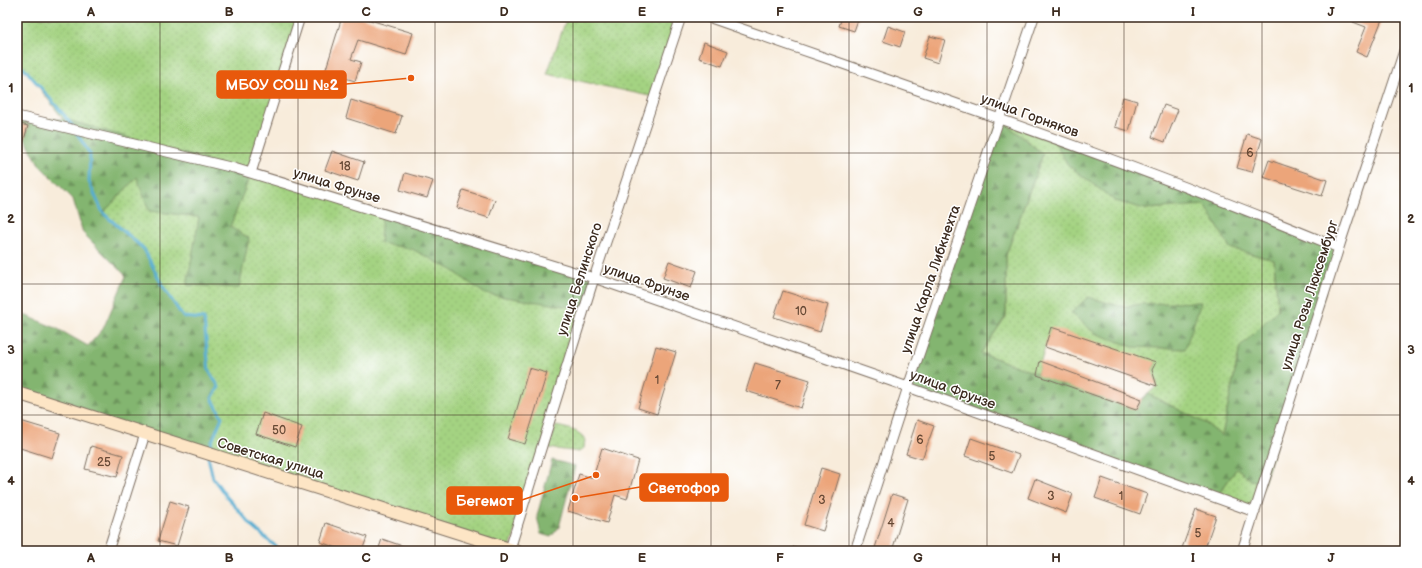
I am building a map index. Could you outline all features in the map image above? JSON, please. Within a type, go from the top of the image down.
[{"type":"street","points":[[251,173],[300,17]]},
{"type":"street","name":"улица Белинского","points":[[512,550],[594,278],[681,17]]},
{"type":"street","name":"улица Горняков","points":[[708,17],[999,118],[1250,211],[1339,248]]},
{"type":"street","name":"улица Карла Либкнехта","points":[[855,551],[908,387],[1034,17]]},
{"type":"street","name":"улица Розы Люксембург","points":[[1242,551],[1405,48]]},
{"type":"street","name":"улица Фрунзе","points":[[17,116],[251,173],[594,278],[908,387],[1255,512]]},
{"type":"street","name":"Советская улица","points":[[17,393],[512,550]]},
{"type":"street","points":[[108,551],[145,434]]},
{"type":"green space","points":[[17,17],[300,17],[251,173],[594,278],[510,549],[207,454],[222,417],[212,398],[219,387],[209,371],[206,346],[183,317],[162,285],[144,249],[103,213],[90,154],[24,68],[17,65]]},
{"type":"green space","points":[[567,17],[681,17],[654,97],[547,74]]},
{"type":"green space","points":[[999,118],[1052,138],[1145,209],[1205,204],[1230,248],[1274,260],[1278,309],[1240,347],[1222,436],[1205,423],[1148,394],[1157,386],[1152,370],[1156,363],[1051,328],[1037,374],[981,353],[1006,316],[1006,255],[1043,154]]},
{"type":"green space","points":[[999,118],[1043,154],[1006,255],[1006,316],[981,353],[1136,410],[1142,399],[1148,394],[1205,423],[1222,436],[1240,347],[1278,309],[1274,260],[1230,248],[1205,205],[1145,209],[1115,201],[1068,165],[1052,138],[1339,248],[1264,483],[1251,480],[1237,468],[1216,498],[908,387]]},
{"type":"green space","points":[[17,119],[64,119],[251,173],[230,227],[249,238],[239,288],[187,285],[199,217],[149,211],[137,177],[103,213],[144,249],[162,285],[183,317],[204,319],[209,371],[219,387],[212,398],[222,417],[207,454],[17,393],[17,312],[56,328],[88,346],[103,329],[126,276],[83,233],[73,199],[40,166],[25,139],[28,127],[17,122]]},
{"type":"green space","points":[[382,213],[594,278],[584,309],[485,294],[452,270],[412,249],[380,243]]},
{"type":"green space","points":[[1088,297],[1123,307],[1141,304],[1201,302],[1185,349],[1133,347],[1095,333],[1071,313]]},
{"type":"green space","points":[[556,426],[579,433],[585,439],[584,448],[579,452],[549,448]]},
{"type":"green space","points":[[552,460],[575,466],[559,527],[551,537],[541,534],[537,516]]},
{"type":"green space","points":[[1237,468],[1251,480],[1264,483],[1255,512],[1216,498]]},
{"type":"building","points":[[342,17],[360,17],[413,33],[406,55],[358,40],[351,59],[361,62],[355,81],[325,72]]},
{"type":"building","points":[[842,17],[859,17],[854,31],[839,26]]},
{"type":"building","points":[[1355,17],[1383,17],[1367,57],[1356,52],[1366,27],[1353,22]]},
{"type":"building","points":[[888,26],[905,32],[900,47],[883,41]]},
{"type":"building","points":[[930,36],[945,40],[938,63],[923,58]]},
{"type":"building","points":[[704,42],[728,51],[722,66],[699,58]]},
{"type":"building","points":[[1123,97],[1137,101],[1129,131],[1115,127]]},
{"type":"building","points":[[351,100],[402,116],[396,134],[346,118]]},
{"type":"building","points":[[1164,105],[1178,110],[1165,142],[1152,137]]},
{"type":"building","points":[[17,123],[28,126],[21,150],[17,149]]},
{"type":"building","points":[[1247,134],[1262,139],[1252,172],[1237,168]]},
{"type":"building","points":[[332,151],[364,162],[358,181],[325,170]]},
{"type":"building","points":[[1269,160],[1327,180],[1322,196],[1263,177]]},
{"type":"building","points":[[405,173],[433,181],[427,198],[400,190]]},
{"type":"building","points":[[463,190],[495,200],[489,218],[457,208]]},
{"type":"building","points":[[669,261],[697,271],[691,288],[663,278]]},
{"type":"building","points":[[783,291],[828,305],[820,332],[774,317]]},
{"type":"building","points":[[1051,327],[1156,362],[1152,370],[1157,386],[1045,347]]},
{"type":"building","points":[[656,346],[676,352],[657,414],[638,408]]},
{"type":"building","points":[[1040,361],[1142,399],[1136,410],[1037,375]]},
{"type":"building","points":[[755,363],[810,380],[801,408],[746,391]]},
{"type":"building","points":[[529,368],[547,373],[525,444],[508,439]]},
{"type":"building","points":[[263,413],[302,427],[295,447],[256,434]]},
{"type":"building","points":[[17,420],[60,433],[52,458],[17,447]]},
{"type":"building","points":[[917,420],[934,426],[922,459],[906,454]]},
{"type":"building","points":[[971,438],[1019,455],[1012,473],[965,456]]},
{"type":"building","points":[[91,446],[123,455],[117,477],[85,469]]},
{"type":"building","points":[[602,448],[638,460],[627,499],[615,495],[607,523],[568,511],[579,474],[593,478]]},
{"type":"building","points":[[821,468],[840,474],[823,531],[804,525]]},
{"type":"building","points":[[1102,478],[1147,494],[1140,514],[1095,498]]},
{"type":"building","points":[[1035,479],[1073,494],[1066,513],[1028,498]]},
{"type":"building","points":[[892,494],[908,499],[892,551],[885,551],[875,548]]},
{"type":"building","points":[[170,501],[189,507],[177,546],[158,541]]},
{"type":"building","points":[[1196,509],[1216,516],[1204,551],[1181,551]]},
{"type":"building","points":[[326,523],[367,537],[362,551],[346,551],[320,542]]},
{"type":"building","points":[[382,539],[417,551],[378,551]]},
{"type":"building","points":[[793,547],[804,551],[792,551]]},
{"type":"waterway","points":[[17,65],[24,68],[73,127]]},
{"type":"waterway","points":[[76,132],[90,154],[89,182],[103,213],[144,249],[162,285],[183,317],[204,319],[209,371],[219,387],[212,398],[222,417],[208,451]]},
{"type":"waterway","points":[[208,457],[213,478],[226,496],[253,527],[281,551]]},
{"type":"place","name":"МБОУ СОШ №2","points":[[411,78]]},
{"type":"place","name":"Бегемот","points":[[596,475]]},
{"type":"place","name":"Светофор","points":[[575,498]]}]
